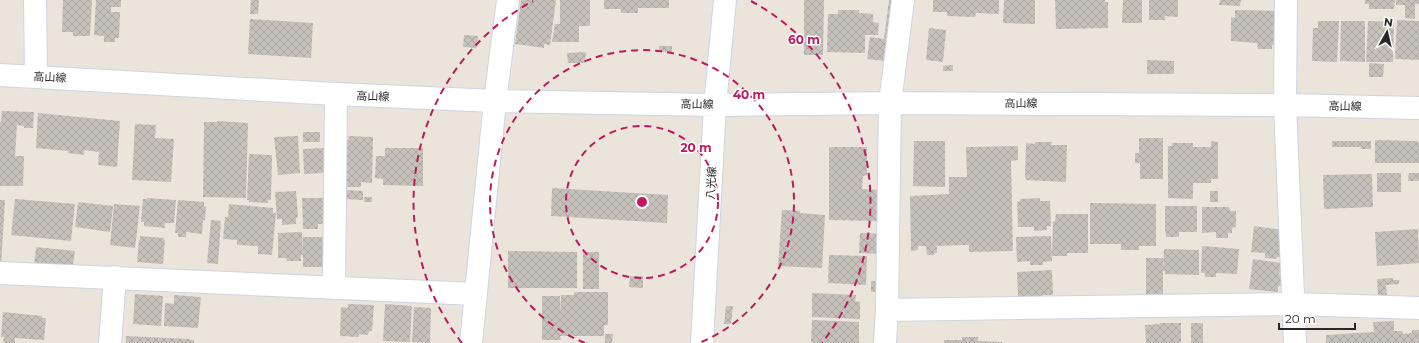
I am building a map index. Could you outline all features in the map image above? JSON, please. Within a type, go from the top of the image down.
[{"type":"street","points":[[35,0],[36,76]]},
{"type":"street","points":[[471,343],[495,101],[508,0]]},
{"type":"street","name":"八光線","points":[[702,343],[715,105],[725,0]]},
{"type":"street","points":[[885,343],[887,310],[890,103],[903,0]]},
{"type":"street","points":[[1286,0],[1285,105],[1295,343]]},
{"type":"street","name":"高山線","points":[[0,75],[336,94],[495,101],[715,105],[890,103],[1285,105],[1419,108]]},
{"type":"street","points":[[334,288],[336,94]]},
{"type":"street","points":[[0,273],[476,294]]},
{"type":"street","points":[[110,343],[115,278]]},
{"type":"street","points":[[887,310],[1294,304],[1419,308]]},
{"type":"building","points":[[63,0],[92,0],[90,36],[73,36],[73,32],[62,32]]},
{"type":"building","points":[[96,0],[121,0],[121,7],[111,7],[111,12],[120,12],[119,38],[115,38],[115,42],[104,42],[104,36],[94,35]]},
{"type":"building","points":[[251,0],[259,0],[258,14],[250,14]]},
{"type":"building","points":[[521,0],[556,0],[550,45],[544,44],[544,48],[515,44]]},
{"type":"building","points":[[560,0],[590,0],[590,26],[579,26],[579,42],[552,42],[555,24],[560,24]]},
{"type":"building","points":[[604,0],[669,0],[669,8],[638,8],[638,13],[621,13],[621,9],[604,9]]},
{"type":"building","points":[[804,0],[824,0],[823,55],[804,55]]},
{"type":"building","points":[[889,0],[894,0],[886,61],[867,59],[870,37],[884,39]]},
{"type":"building","points":[[933,0],[999,0],[999,14],[976,13],[975,17],[947,16],[947,12],[933,12]]},
{"type":"building","points":[[1004,0],[1035,0],[1035,24],[1003,23]]},
{"type":"building","points":[[1055,0],[1105,0],[1105,2],[1108,2],[1108,28],[1056,29]]},
{"type":"building","points":[[1123,0],[1142,0],[1142,23],[1122,23]]},
{"type":"building","points":[[1149,0],[1178,0],[1178,17],[1165,16],[1165,20],[1149,20]]},
{"type":"building","points":[[1220,0],[1241,0],[1240,6],[1219,5]]},
{"type":"building","points":[[1365,0],[1395,0],[1394,9],[1369,9],[1369,4],[1365,4]]},
{"type":"building","points":[[1396,0],[1419,0],[1419,4],[1415,4],[1415,19],[1405,18],[1405,5],[1396,5]]},
{"type":"building","points":[[838,10],[859,10],[859,13],[873,14],[873,22],[879,23],[878,35],[865,35],[865,53],[827,52],[828,14],[838,14]]},
{"type":"building","points":[[1235,10],[1285,11],[1285,45],[1272,45],[1272,49],[1258,49],[1257,43],[1231,41],[1231,17],[1235,18]]},
{"type":"building","points":[[250,19],[313,23],[311,58],[248,54]]},
{"type":"building","points":[[1397,20],[1419,21],[1419,60],[1395,59]]},
{"type":"building","points":[[1318,21],[1339,21],[1337,62],[1312,61],[1313,28],[1318,28]]},
{"type":"building","points":[[1341,21],[1365,21],[1365,62],[1340,61]]},
{"type":"building","points":[[1368,21],[1394,22],[1393,62],[1366,62]]},
{"type":"building","points":[[929,28],[946,30],[943,62],[926,60]]},
{"type":"building","points":[[464,35],[478,36],[477,48],[463,47]]},
{"type":"building","points":[[659,46],[672,46],[672,52],[659,52]]},
{"type":"building","points":[[586,52],[585,63],[568,63],[567,53]]},
{"type":"building","points":[[1147,60],[1174,61],[1174,74],[1147,74]]},
{"type":"building","points":[[1369,63],[1384,64],[1383,77],[1369,77]]},
{"type":"building","points":[[953,65],[953,71],[943,71],[943,66]]},
{"type":"building","points":[[2,111],[34,112],[33,128],[24,128],[24,126],[17,125],[15,156],[24,156],[23,186],[0,186],[0,122]]},
{"type":"building","points":[[38,113],[120,121],[117,167],[98,165],[99,152],[84,150],[84,155],[68,153],[68,151],[36,148]]},
{"type":"building","points":[[218,121],[248,123],[246,198],[203,197],[204,122]]},
{"type":"building","points":[[135,124],[156,125],[155,138],[174,139],[171,182],[132,180]]},
{"type":"building","points":[[303,132],[320,132],[320,142],[303,142]]},
{"type":"building","points":[[298,136],[300,173],[278,175],[274,137]]},
{"type":"building","points":[[348,136],[373,137],[372,183],[361,182],[361,187],[346,187],[346,140],[349,140]]},
{"type":"building","points":[[1139,138],[1163,138],[1163,179],[1140,179],[1140,163],[1135,163],[1135,153],[1139,153]]},
{"type":"building","points":[[1375,140],[1417,141],[1419,143],[1419,163],[1375,163]]},
{"type":"building","points":[[914,141],[945,141],[945,187],[913,186]]},
{"type":"building","points":[[1211,141],[1218,142],[1218,179],[1211,179],[1211,183],[1193,183],[1193,199],[1168,198],[1168,146],[1172,146],[1172,143],[1193,143],[1193,147],[1211,147]]},
{"type":"building","points":[[1332,141],[1371,141],[1371,149],[1361,149],[1361,147],[1332,147]]},
{"type":"building","points":[[1035,142],[1052,142],[1051,145],[1067,145],[1066,182],[1026,180],[1026,143],[1035,144]]},
{"type":"building","points":[[1018,146],[1018,160],[1011,161],[1013,251],[969,252],[969,245],[934,246],[937,247],[937,253],[934,253],[934,255],[927,255],[926,246],[918,246],[918,250],[911,251],[910,196],[949,194],[949,177],[967,177],[966,147]]},
{"type":"building","points":[[829,147],[867,147],[867,175],[863,176],[862,189],[880,190],[880,221],[829,220]]},
{"type":"building","points":[[324,148],[325,173],[304,174],[303,149]]},
{"type":"building","points":[[385,148],[423,148],[423,186],[383,185],[383,179],[375,178],[376,156],[385,156]]},
{"type":"building","points":[[249,154],[272,155],[271,200],[268,200],[268,203],[249,202],[249,200],[247,200]]},
{"type":"building","points":[[1377,173],[1401,173],[1401,192],[1377,192]]},
{"type":"building","points":[[1409,173],[1419,173],[1419,181],[1408,181]]},
{"type":"building","points":[[1372,174],[1373,207],[1324,209],[1323,175]]},
{"type":"building","points":[[552,188],[668,195],[667,223],[551,216]]},
{"type":"building","points":[[346,190],[363,191],[363,200],[346,199]]},
{"type":"building","points":[[296,191],[298,217],[296,218],[296,224],[282,225],[282,219],[277,219],[275,192]]},
{"type":"building","points":[[1210,191],[1218,191],[1218,202],[1210,202]]},
{"type":"building","points":[[364,197],[372,197],[372,202],[364,202]]},
{"type":"building","points":[[302,198],[325,198],[325,224],[318,224],[318,229],[303,229]]},
{"type":"building","points":[[1040,198],[1040,201],[1050,201],[1051,226],[1047,226],[1047,230],[1034,231],[1034,227],[1018,227],[1017,202],[1020,201],[1020,199]]},
{"type":"building","points":[[15,199],[75,204],[71,241],[11,235]]},
{"type":"building","points":[[143,199],[176,200],[174,223],[165,223],[165,228],[144,226],[144,222],[141,222]]},
{"type":"building","points":[[0,200],[5,200],[1,266],[0,266]]},
{"type":"building","points":[[178,200],[204,202],[204,206],[206,207],[202,234],[186,232],[186,237],[178,237],[178,233],[175,233]]},
{"type":"building","points":[[78,202],[113,206],[110,232],[75,227]]},
{"type":"building","points":[[1090,203],[1156,204],[1156,246],[1139,246],[1139,250],[1121,250],[1121,244],[1090,244]]},
{"type":"building","points":[[114,204],[140,206],[135,248],[110,245]]},
{"type":"building","points":[[229,204],[273,208],[273,213],[276,213],[272,255],[258,254],[258,246],[237,245],[237,240],[223,239],[225,217],[228,217]]},
{"type":"building","points":[[1165,206],[1197,206],[1197,232],[1179,232],[1179,237],[1166,237]]},
{"type":"building","points":[[1202,207],[1229,207],[1230,211],[1236,211],[1236,227],[1232,228],[1232,233],[1228,233],[1228,238],[1216,238],[1216,232],[1202,233]]},
{"type":"building","points":[[782,210],[825,215],[822,268],[778,266]]},
{"type":"building","points":[[1056,214],[1088,214],[1088,253],[1067,253],[1067,256],[1052,256],[1053,222],[1055,221]]},
{"type":"building","points":[[211,220],[221,221],[218,264],[207,263]]},
{"type":"building","points":[[1254,226],[1284,230],[1285,258],[1265,258],[1265,253],[1251,252]]},
{"type":"building","points":[[1418,229],[1419,263],[1377,266],[1375,232]]},
{"type":"building","points":[[302,232],[303,255],[301,255],[301,261],[287,261],[286,258],[278,258],[278,233]]},
{"type":"building","points":[[860,233],[883,234],[882,254],[859,253]]},
{"type":"building","points":[[140,236],[164,238],[163,264],[137,262]]},
{"type":"building","points":[[1051,236],[1052,261],[1043,262],[1043,265],[1030,265],[1030,261],[1017,262],[1016,237]]},
{"type":"building","points":[[303,237],[325,237],[326,267],[303,267]]},
{"type":"building","points":[[1202,246],[1239,249],[1237,274],[1216,273],[1216,277],[1205,277],[1205,273],[1201,273]]},
{"type":"building","points":[[36,247],[75,251],[72,272],[34,267]]},
{"type":"building","points":[[1164,249],[1199,250],[1199,275],[1165,274],[1165,271],[1163,271]]},
{"type":"building","points":[[508,251],[577,252],[577,288],[508,288]]},
{"type":"building","points":[[583,252],[599,252],[599,289],[583,289]]},
{"type":"building","points":[[829,255],[867,256],[866,285],[828,283]]},
{"type":"building","points":[[1146,258],[1163,258],[1163,298],[1146,298]]},
{"type":"building","points":[[1253,259],[1281,263],[1279,275],[1286,276],[1284,287],[1278,286],[1278,292],[1249,289]]},
{"type":"building","points":[[1052,270],[1053,295],[1043,295],[1044,300],[1031,300],[1031,296],[1018,296],[1017,272]]},
{"type":"building","points":[[630,276],[643,276],[643,288],[629,287]]},
{"type":"building","points":[[1393,278],[1393,280],[1399,280],[1399,284],[1386,285],[1387,295],[1378,296],[1377,279]]},
{"type":"building","points":[[871,281],[880,281],[880,292],[871,292]]},
{"type":"building","points":[[574,292],[608,292],[608,325],[604,325],[604,336],[560,336],[561,340],[542,340],[542,296],[560,296],[561,314],[561,295],[574,295]]},
{"type":"building","points":[[812,293],[856,295],[855,301],[860,302],[860,319],[812,317]]},
{"type":"building","points":[[135,294],[163,296],[161,326],[133,324]]},
{"type":"building","points":[[174,295],[201,297],[198,328],[164,326],[165,303],[174,304]]},
{"type":"building","points":[[348,304],[374,305],[372,331],[369,331],[368,335],[359,334],[359,337],[340,336],[341,307],[348,308]]},
{"type":"building","points":[[385,304],[412,306],[410,342],[383,341]]},
{"type":"building","points":[[726,306],[733,306],[731,324],[724,324]]},
{"type":"building","points":[[414,307],[431,308],[430,343],[412,342]]},
{"type":"building","points":[[3,312],[42,316],[42,318],[46,318],[44,340],[15,338],[15,343],[3,343],[4,337],[1,337]]},
{"type":"building","points":[[812,320],[859,322],[859,343],[811,343]]},
{"type":"building","points":[[1394,321],[1394,331],[1402,331],[1403,334],[1412,333],[1412,330],[1419,330],[1419,343],[1326,343],[1326,335],[1374,332],[1373,322]]},
{"type":"building","points":[[1181,323],[1181,343],[1146,343],[1145,325]]},
{"type":"building","points":[[1191,323],[1203,323],[1203,343],[1191,343]]},
{"type":"building","points":[[605,334],[613,334],[612,343],[605,343]]},
{"type":"building","points":[[126,336],[190,339],[194,340],[194,343],[126,343]]},
{"type":"building","points":[[962,337],[978,337],[978,341],[1002,343],[944,343],[944,340],[962,340]]}]
